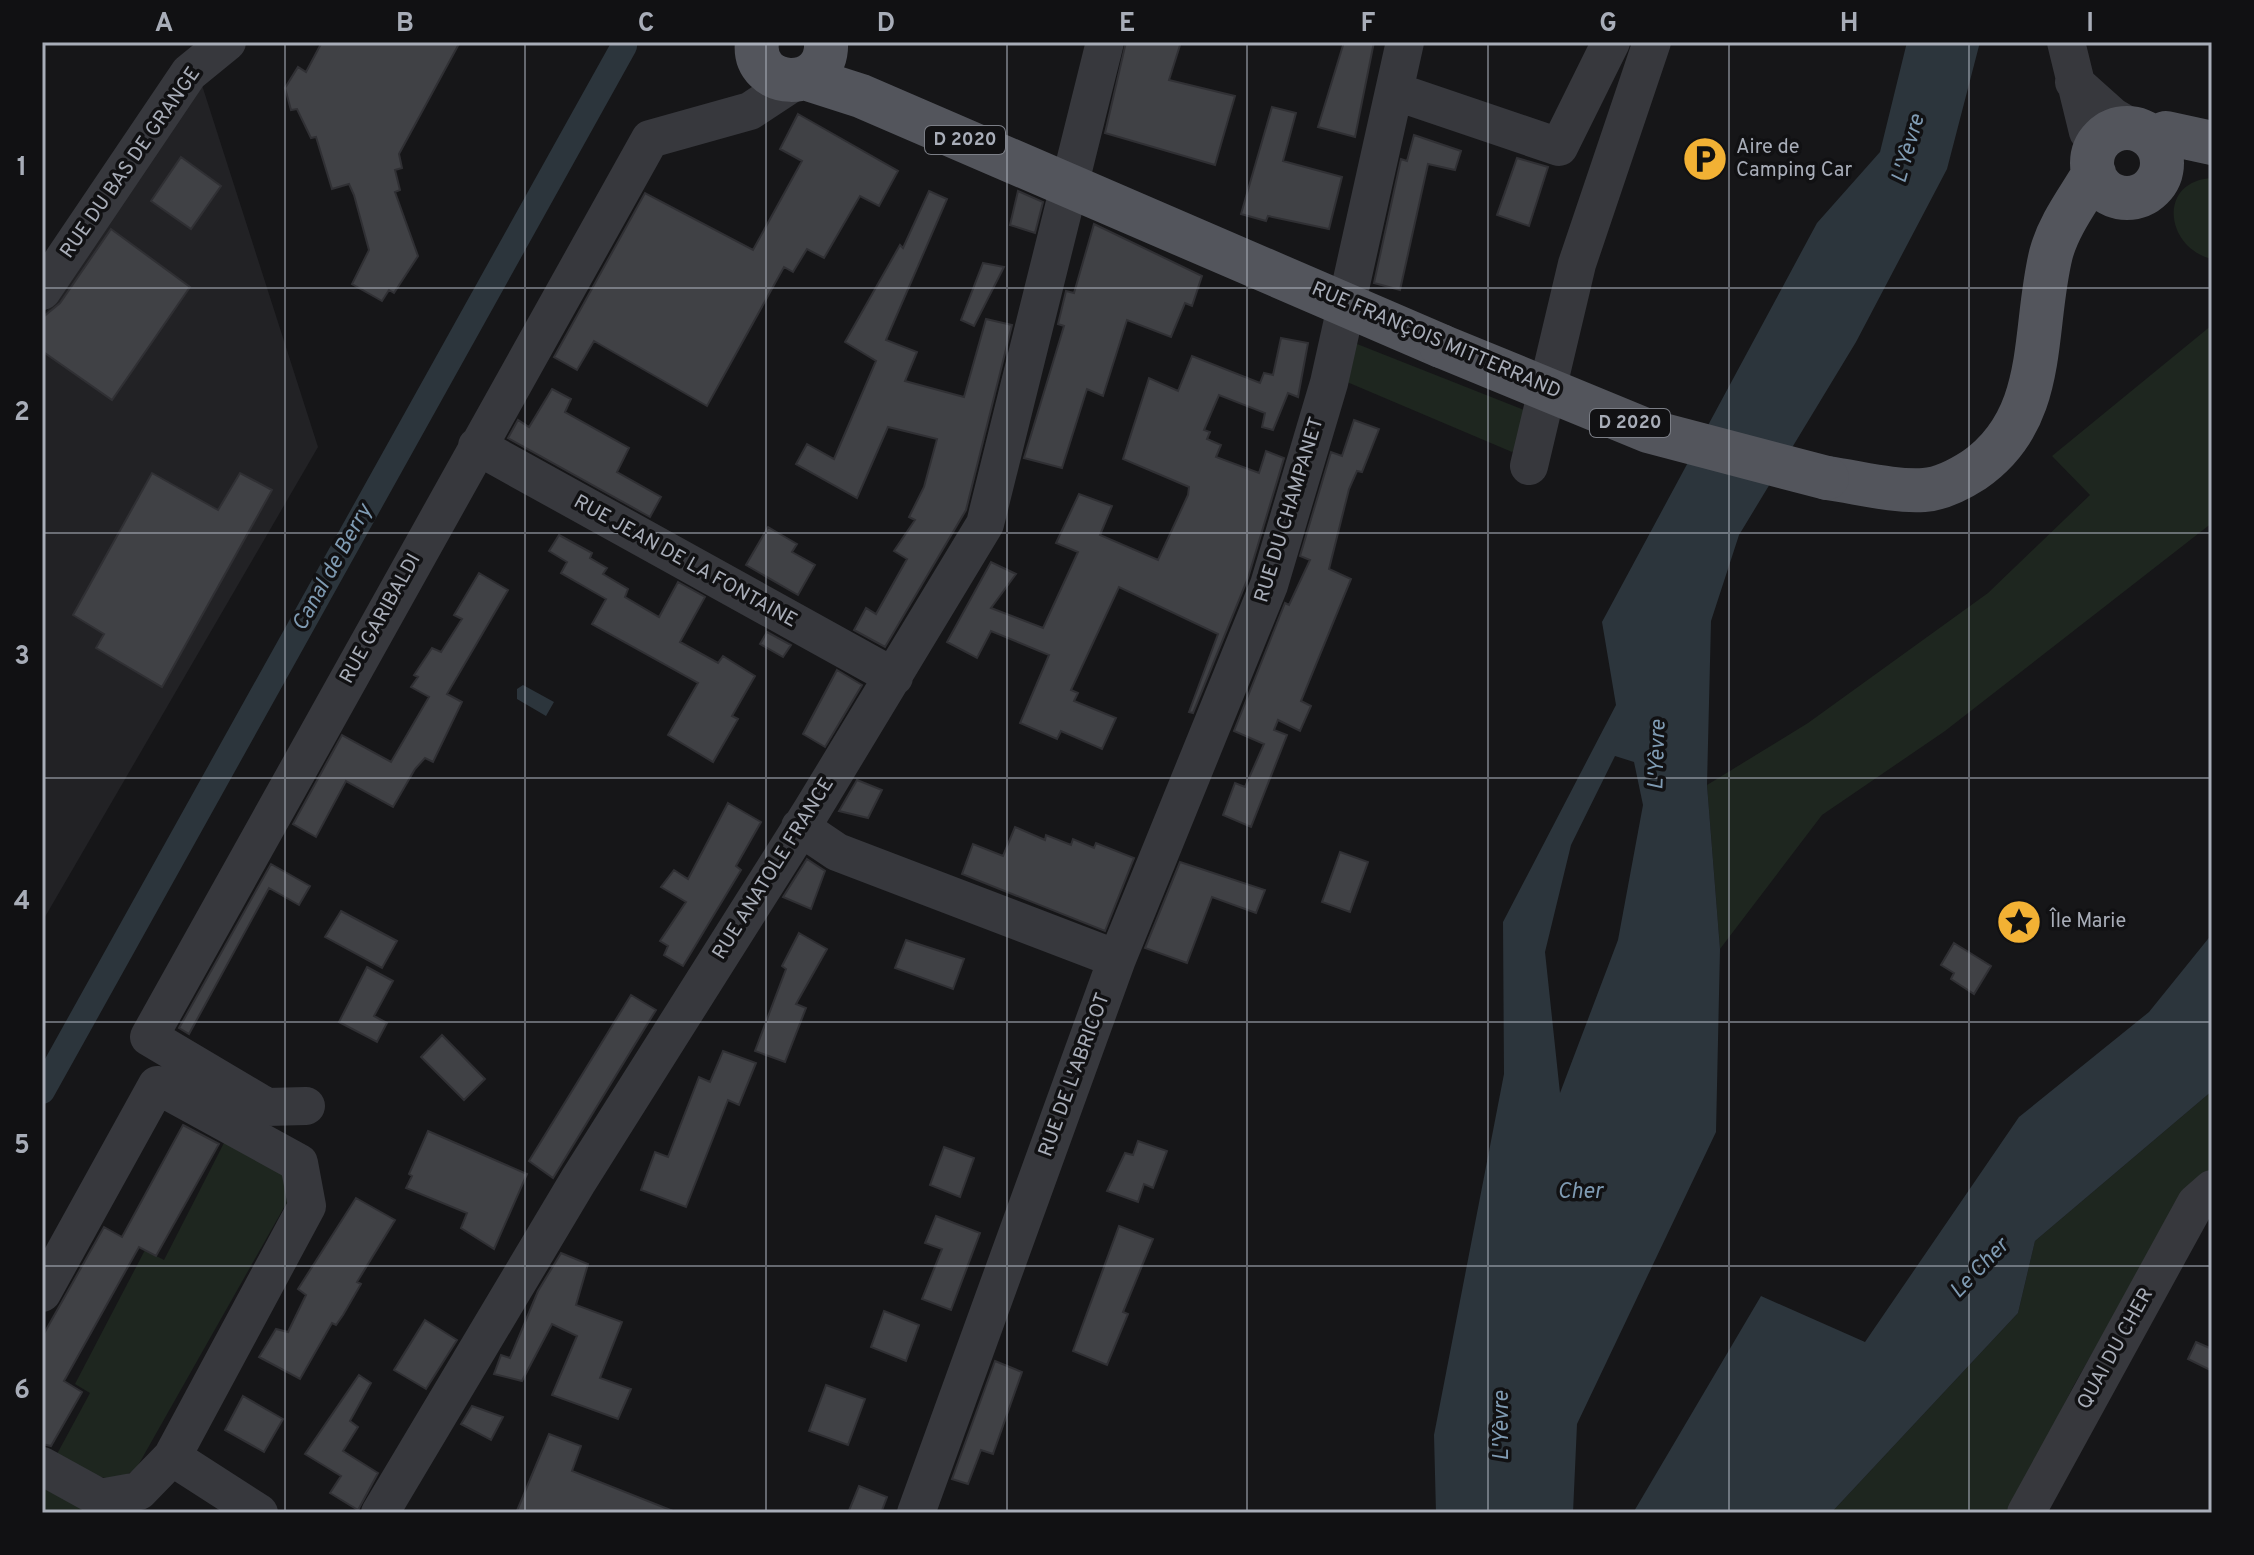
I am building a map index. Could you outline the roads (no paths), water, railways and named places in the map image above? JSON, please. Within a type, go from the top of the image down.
[{"type":"main road","name":"RUE FRANÇOIS MITTERRAND","points":[[785,56],[861,96],[1441,346],[1648,431],[1827,478],[1924,490],[1960,480],[1990,459],[2012,433],[2028,401],[2055,241],[2127,160]]},
{"type":"main road","points":[[2127,160],[2166,133],[2212,143]]},
{"type":"main road","points":[[2127,160],[2212,162]]},
{"type":"street","name":"RUE DU BAS DE GRANGE","points":[[42,291],[189,73],[227,42]]},
{"type":"street","name":"RUE ANATOLE FRANCE","points":[[380,1513],[578,1181],[894,677],[985,524],[1105,42]]},
{"type":"street","name":"RUE DU CHAMPANET","points":[[1117,959],[1269,585],[1316,427],[1347,304],[1405,42]]},
{"type":"street","points":[[1394,91],[1559,147],[1611,42]]},
{"type":"street","points":[[1529,466],[1577,264],[1652,42]]},
{"type":"street","points":[[2066,42],[2074,82],[2112,116],[2127,160]]},
{"type":"street","name":"RUE GARIBALDI","points":[[306,1106],[267,1107],[149,1037],[650,139],[750,111],[785,56]]},
{"type":"street","name":"RUE JEAN DE LA FONTAINE","points":[[477,446],[894,677]]},
{"type":"street","points":[[800,827],[837,852],[1117,959]]},
{"type":"street","name":"RUE DE L'ABRICOT","points":[[916,1513],[1117,959]]},
{"type":"street","points":[[42,1293],[157,1085],[299,1163],[307,1206],[172,1457],[139,1491],[100,1498],[42,1466]]},
{"type":"street","name":"QUAI DU CHER","points":[[2026,1513],[2207,1203]]},
{"type":"street","points":[[172,1457],[259,1513]]},
{"type":"water","name":"Cher","points":[[1907,42],[1980,42],[1947,169],[1856,342],[1739,535],[1711,621],[1707,785],[1720,949],[1716,1132],[1577,1424],[1573,1513],[1436,1513],[1434,1435],[1504,1074],[1503,922],[1616,705],[1602,622],[1817,223],[1880,152]],"holes":[[[1615,756],[1634,762],[1643,805],[1618,940],[1560,1093],[1545,952],[1571,845]]]},
{"type":"water","points":[[523,685],[554,702],[546,716],[517,699],[517,689]]},
{"type":"water","name":"Le Cher","points":[[2212,934],[2212,1091],[2035,1241],[2018,1313],[1831,1513],[1633,1513],[1761,1296],[1865,1342],[2019,1117],[2149,1012]]},
{"type":"waterway","name":"Canal de Berry","points":[[42,1091],[624,46]]},
{"type":"place","name":"Aire de Camping Car","points":[[1705,159]]},
{"type":"place","name":"Île Marie","points":[[2019,922]]},
{"type":"water label","name":"L'Yèvre","points":[[1909,149]]},
{"type":"water label","name":"L'Yèvre","points":[[1658,755]]},
{"type":"water label","name":"L'Yèvre","points":[[1502,1426]]}]
